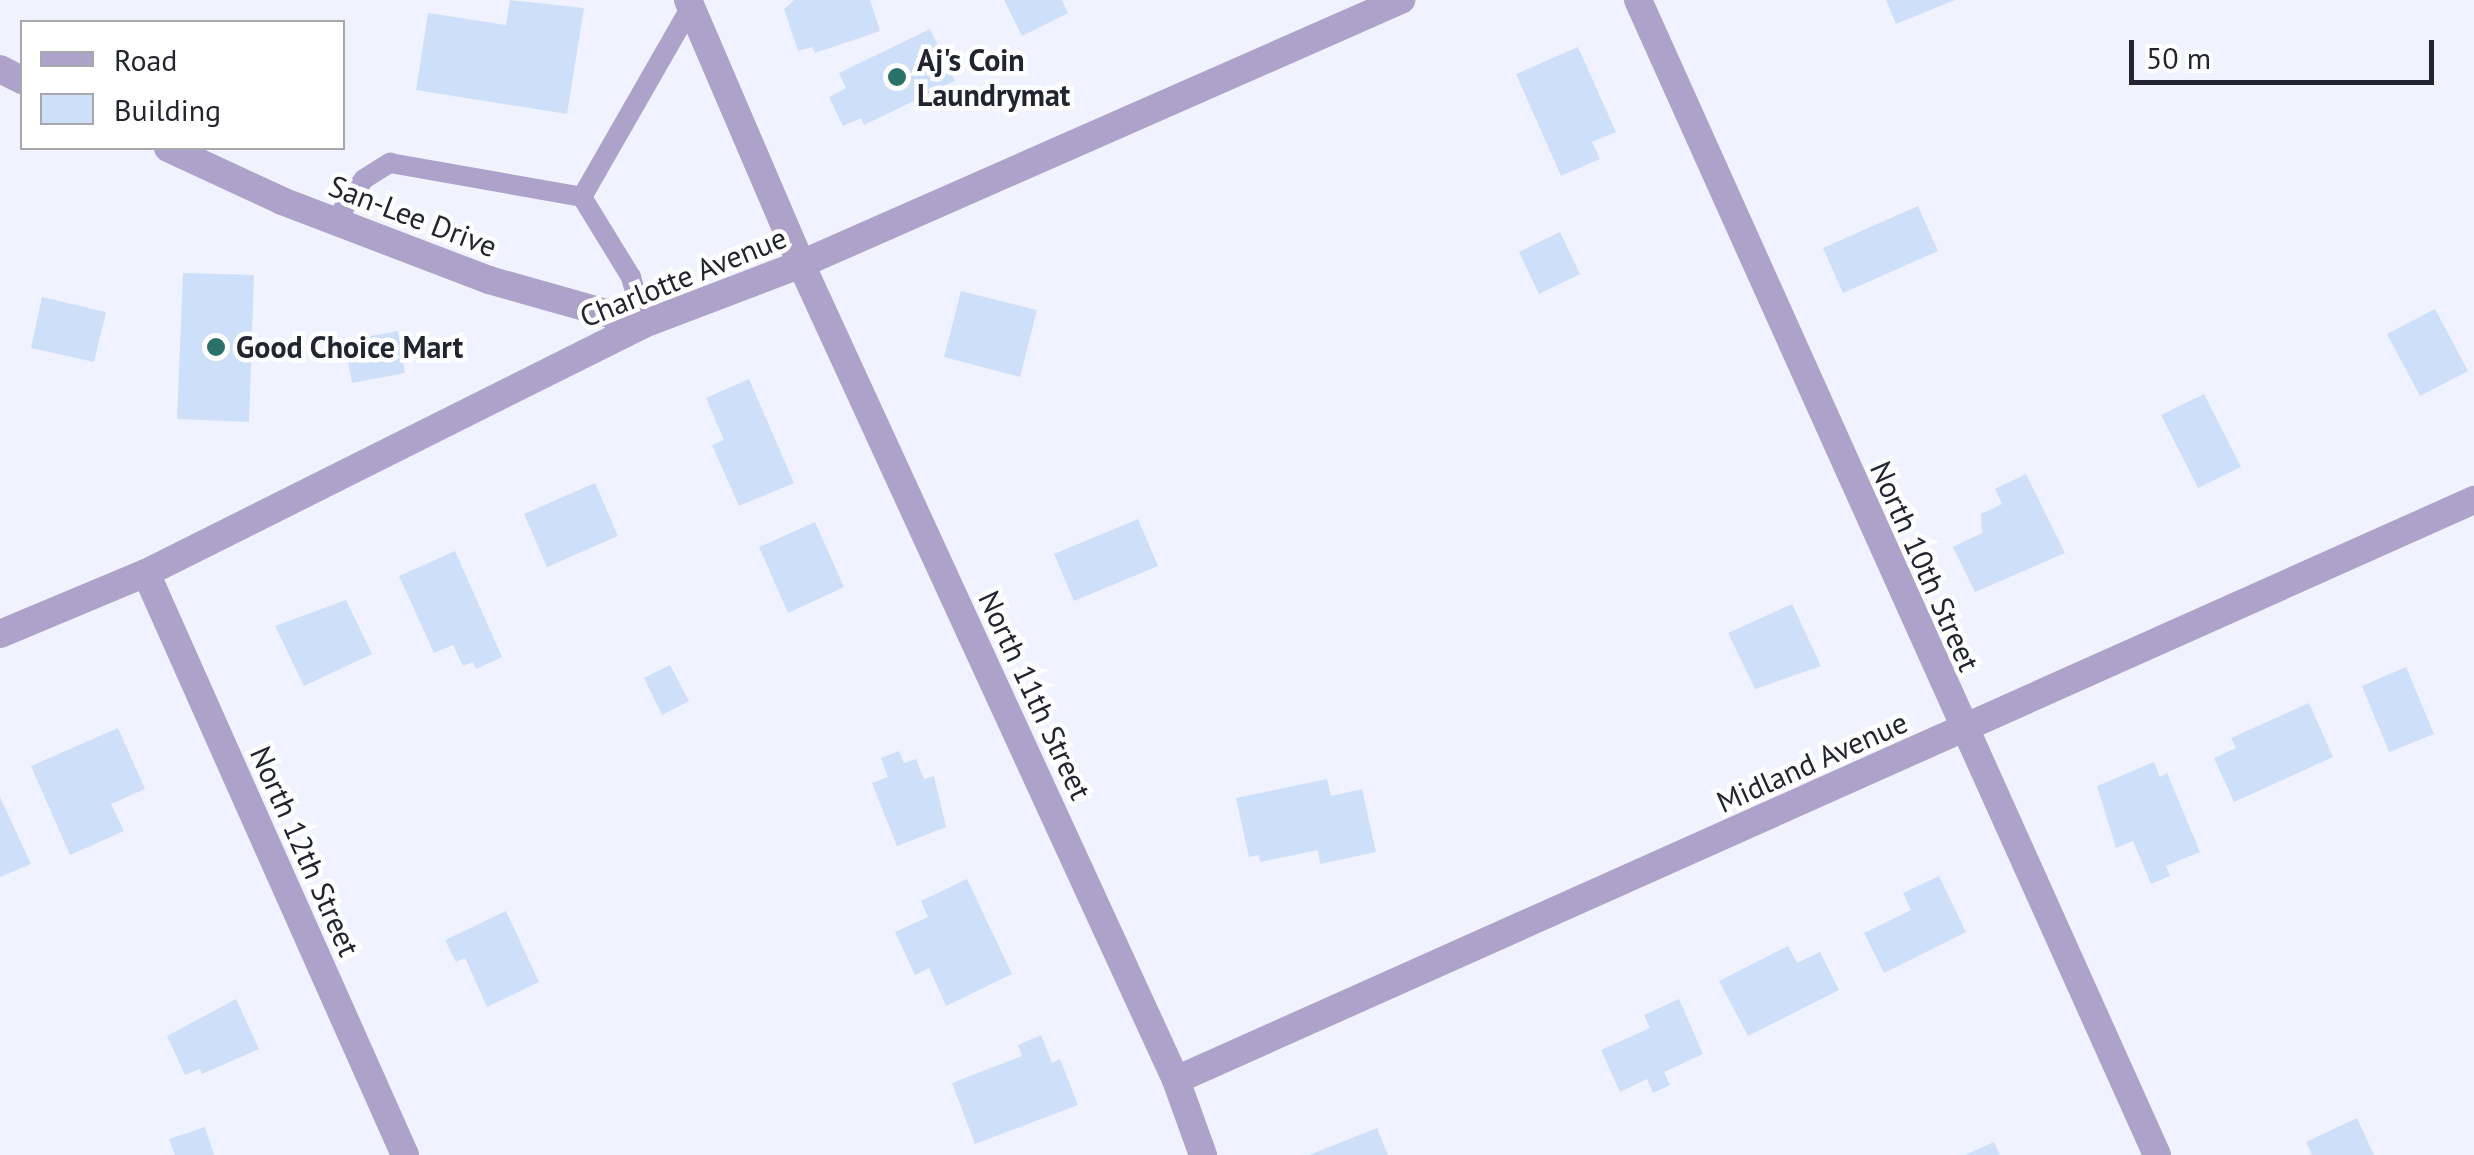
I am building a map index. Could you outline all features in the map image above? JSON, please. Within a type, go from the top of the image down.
[{"type":"street","name":"Charlotte Avenue","points":[[0,634],[146,572],[644,324],[802,264],[1401,0]]},
{"type":"street","name":"North 10th Street","points":[[1638,0],[1962,731],[2157,1155]]},
{"type":"street","name":"North 11th Street","points":[[689,3],[802,264],[1176,1080],[1203,1155]]},
{"type":"street","name":"San-Lee Drive","points":[[173,150],[335,221],[489,280],[644,324]]},
{"type":"street","name":"Midland Avenue","points":[[1176,1080],[2474,500]]},
{"type":"street","name":"North 12th Street","points":[[146,572],[406,1155]]},
{"type":"lane","points":[[582,197],[689,3]]},
{"type":"lane","points":[[335,221],[364,179],[390,162],[582,197],[631,277],[644,324]]},
{"type":"building","points":[[510,0],[584,8],[567,114],[416,90],[428,13],[506,25]]},
{"type":"building","points":[[794,0],[870,0],[880,31],[815,53],[812,47],[798,51],[784,9]]},
{"type":"building","points":[[1004,0],[1062,0],[1068,13],[1022,36]]},
{"type":"building","points":[[1886,0],[1955,0],[1896,24]]},
{"type":"building","name":"Aj's Coin Laundrymat","points":[[930,29],[955,81],[864,125],[861,118],[843,126],[829,97],[846,88],[839,73]]},
{"type":"building","points":[[1578,47],[1616,132],[1592,142],[1600,159],[1561,176],[1516,74]]},
{"type":"building","points":[[1918,206],[1938,251],[1843,293],[1823,248]]},
{"type":"building","points":[[1560,232],[1580,274],[1539,294],[1519,252]]},
{"type":"building","name":"Good Choice Mart","points":[[183,273],[254,275],[249,422],[177,419]]},
{"type":"building","points":[[961,291],[1037,310],[1020,377],[944,357]]},
{"type":"building","points":[[42,297],[106,312],[94,362],[31,348]]},
{"type":"building","points":[[2435,309],[2468,371],[2420,396],[2387,334]]},
{"type":"building","points":[[398,331],[405,373],[352,383],[344,341]]},
{"type":"building","points":[[749,379],[794,483],[739,506],[712,445],[724,440],[706,398]]},
{"type":"building","points":[[2204,394],[2241,467],[2198,488],[2161,415]]},
{"type":"building","points":[[2026,474],[2065,553],[1975,592],[1953,547],[1982,533],[1981,514],[2002,504],[1995,489]]},
{"type":"building","points":[[595,483],[618,536],[547,567],[524,514]]},
{"type":"building","points":[[1138,519],[1158,566],[1074,601],[1054,554]]},
{"type":"building","points":[[815,522],[844,587],[788,613],[759,547]]},
{"type":"building","points":[[455,551],[502,657],[476,669],[473,662],[463,666],[453,645],[434,653],[399,576]]},
{"type":"building","points":[[346,600],[372,654],[304,686],[275,626]]},
{"type":"building","points":[[1792,604],[1821,666],[1755,689],[1728,633]]},
{"type":"building","points":[[670,665],[689,701],[662,715],[644,678]]},
{"type":"building","points":[[2406,667],[2434,734],[2389,752],[2362,686]]},
{"type":"building","points":[[2309,703],[2333,757],[2234,802],[2214,758],[2236,748],[2231,738]]},
{"type":"building","points":[[118,728],[145,789],[111,804],[124,831],[70,855],[31,766]]},
{"type":"building","points":[[899,751],[904,763],[916,759],[924,779],[934,776],[946,827],[897,846],[872,783],[888,777],[881,758]]},
{"type":"building","points":[[2154,762],[2160,777],[2167,773],[2200,852],[2166,866],[2170,876],[2151,884],[2133,841],[2116,848],[2097,786]]},
{"type":"building","points":[[1327,779],[1331,796],[1362,789],[1376,852],[1320,864],[1318,850],[1260,862],[1259,855],[1249,857],[1236,798]]},
{"type":"building","points":[[0,797],[31,864],[0,877]]},
{"type":"building","points":[[1939,876],[1966,932],[1884,973],[1864,933],[1911,910],[1903,893]]},
{"type":"building","points":[[967,879],[1012,974],[946,1006],[929,968],[915,975],[895,932],[928,917],[921,901]]},
{"type":"building","points":[[506,911],[539,982],[487,1007],[465,958],[456,962],[445,940]]},
{"type":"building","points":[[1788,946],[1797,963],[1820,952],[1839,990],[1748,1036],[1719,981]]},
{"type":"building","points":[[236,999],[259,1049],[202,1074],[200,1069],[185,1075],[167,1036]]},
{"type":"building","points":[[1679,999],[1703,1054],[1664,1072],[1670,1085],[1653,1093],[1647,1079],[1620,1092],[1601,1050],[1650,1028],[1644,1015]]},
{"type":"building","points":[[1041,1035],[1052,1063],[1060,1059],[1078,1105],[975,1144],[952,1083],[1022,1056],[1018,1045]]},
{"type":"building","points":[[2357,1118],[2374,1155],[2312,1155],[2306,1142]]},
{"type":"building","points":[[205,1127],[214,1155],[175,1155],[169,1139]]},
{"type":"building","points":[[1377,1128],[1388,1155],[1309,1155]]},
{"type":"building","points":[[1994,1142],[2000,1155],[1965,1155]]},
{"type":"place","name":"Aj's Coin Laundrymat","points":[[897,77]]},
{"type":"place","name":"Good Choice Mart","points":[[216,347]]}]
